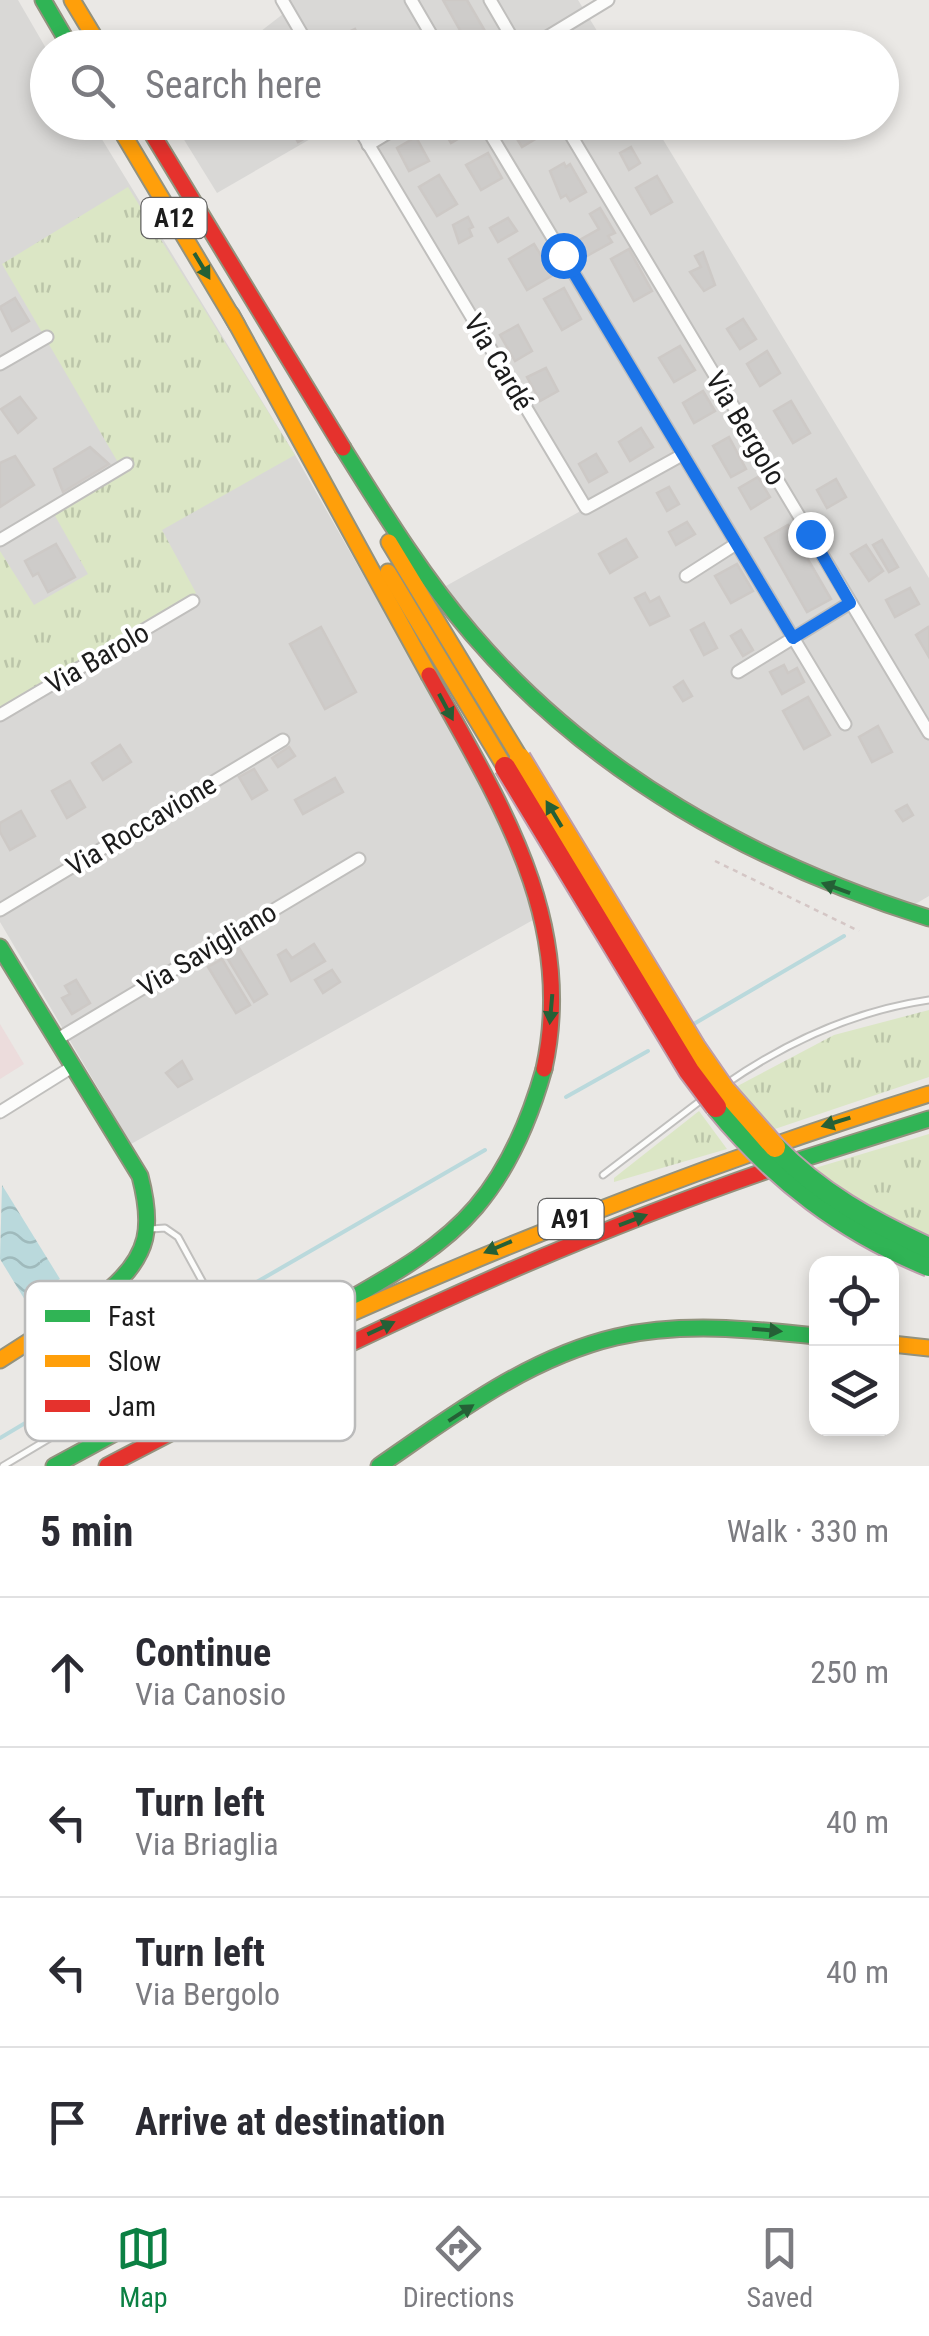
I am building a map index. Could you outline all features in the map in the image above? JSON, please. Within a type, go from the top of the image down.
[{"type":"main road","points":[[43,0],[60,30]]},
{"type":"main road","points":[[72,0],[90,30]]},
{"type":"main road","name":"A12","points":[[127,140],[231,314]]},
{"type":"main road","name":"A12","points":[[156,140],[251,300]]},
{"type":"main road","points":[[251,300],[689,1071],[723,1118],[781,1178],[824,1213],[868,1240],[929,1266]]},
{"type":"main road","points":[[251,300],[370,492],[437,590],[496,661],[554,716],[648,790],[724,837],[817,881],[929,918]]},
{"type":"main road","points":[[231,314],[691,1044],[750,1126],[782,1159],[833,1198],[878,1226],[929,1248]]},
{"type":"main road","points":[[231,314],[503,812],[533,890],[549,950],[553,994],[548,1042],[536,1094],[518,1139],[479,1204],[450,1233],[355,1295]]},
{"type":"main road","points":[[0,947],[140,1176],[146,1195],[148,1230],[144,1248],[122,1281]]},
{"type":"main road","name":"A91","points":[[355,1314],[536,1232],[757,1148],[929,1094]]},
{"type":"main road","name":"A91","points":[[355,1342],[500,1275],[803,1157],[929,1118]]},
{"type":"main road","points":[[379,1466],[520,1377],[587,1345],[642,1332],[688,1328],[809,1335]]},
{"type":"main road","points":[[0,1360],[25,1344]]},
{"type":"main road","points":[[899,1345],[929,1348]]},
{"type":"main road","name":"A91","points":[[54,1466],[100,1441]]},
{"type":"main road","name":"A91","points":[[106,1466],[155,1441]]},
{"type":"street","points":[[282,0],[300,30]]},
{"type":"street","points":[[411,0],[428,30]]},
{"type":"street","points":[[490,0],[508,30]]},
{"type":"street","points":[[559,30],[608,0]]},
{"type":"street","name":"Via Cardé","points":[[365,140],[586,508],[682,454]]},
{"type":"street","points":[[368,145],[376,140]]},
{"type":"street","points":[[494,140],[845,724]]},
{"type":"street","name":"Via Bergolo","points":[[574,140],[929,733]]},
{"type":"street","points":[[0,364],[47,336]]},
{"type":"street","points":[[0,540],[128,464]]},
{"type":"street","points":[[686,576],[736,544]]},
{"type":"street","name":"Via Barolo","points":[[0,714],[194,601]]},
{"type":"street","points":[[738,672],[850,603]]},
{"type":"street","name":"Via Roccavione","points":[[0,910],[282,740]]},
{"type":"street","name":"Via Savigliano","points":[[56,1040],[359,858]]},
{"type":"street","points":[[0,1112],[72,1067]]},
{"type":"lane","points":[[603,1175],[686,1111],[785,1046],[859,1016],[929,1000]]},
{"type":"lane","points":[[148,1230],[165,1228],[178,1238],[202,1281]]},
{"type":"lane","points":[[4,1466],[46,1441]]},
{"type":"path","points":[[715,861],[859,932]]},
{"type":"shaded area","points":[[0,0],[18,0],[35,30],[30,30],[30,140],[102,140],[295,455],[463,751],[516,861],[533,920],[131,1144],[0,922]]},
{"type":"shaded area","points":[[289,0],[578,0],[597,30],[262,30],[292,7]]},
{"type":"shaded area","points":[[184,140],[309,140],[217,193]]},
{"type":"shaded area","points":[[372,140],[663,140],[929,578],[929,896],[900,913],[817,881],[603,756],[437,591],[586,508]]},
{"type":"shaded area","points":[[0,1024],[24,1064],[0,1079]]},
{"type":"green space","points":[[128,187],[295,455],[162,530],[196,593],[0,710],[0,551],[34,605],[88,574],[54,514],[123,471],[2,264]]},
{"type":"green space","points":[[929,1010],[929,1077],[766,1132],[730,1090],[834,1035]]},
{"type":"green space","points":[[699,1111],[727,1149],[614,1182],[614,1178]]},
{"type":"green space","points":[[929,1134],[929,1242],[805,1171]]},
{"type":"water","points":[[2,1185],[60,1279],[25,1281],[25,1300],[0,1259]]},
{"type":"building","points":[[443,0],[467,0],[484,30],[460,30]]},
{"type":"building","points":[[418,140],[429,161],[409,171],[397,148]]},
{"type":"building","points":[[631,147],[640,163],[629,170],[620,153]]},
{"type":"building","points":[[488,153],[502,178],[481,190],[466,165]]},
{"type":"building","points":[[564,163],[566,167],[570,164],[586,192],[570,201],[566,195],[561,198],[550,171]]},
{"type":"building","points":[[439,175],[457,204],[437,216],[419,187]]},
{"type":"building","points":[[657,176],[672,202],[651,214],[636,188]]},
{"type":"building","points":[[600,208],[615,233],[608,236],[612,242],[585,257],[576,242],[599,229],[590,214]]},
{"type":"building","points":[[468,217],[472,236],[459,243],[453,225]]},
{"type":"building","points":[[508,218],[517,231],[498,242],[490,228]]},
{"type":"building","points":[[534,244],[553,275],[527,290],[509,259]]},
{"type":"building","points":[[629,249],[652,291],[634,301],[611,259]]},
{"type":"building","points":[[703,252],[715,285],[704,291],[690,272],[701,267],[695,256]]},
{"type":"building","points":[[564,288],[581,319],[562,330],[544,299]]},
{"type":"building","points":[[15,298],[29,321],[12,331],[0,307]]},
{"type":"building","points":[[743,319],[756,339],[740,349],[727,329]]},
{"type":"building","points":[[518,325],[532,351],[515,361],[500,335]]},
{"type":"building","points":[[680,346],[695,370],[674,382],[659,358]]},
{"type":"building","points":[[767,351],[780,373],[760,386],[747,364]]},
{"type":"building","points":[[546,368],[558,391],[540,401],[527,377]]},
{"type":"building","points":[[703,391],[715,411],[694,423],[683,403]]},
{"type":"building","points":[[20,397],[36,418],[18,433],[1,409]]},
{"type":"building","points":[[791,401],[810,433],[793,443],[774,411]]},
{"type":"building","points":[[641,428],[653,447],[630,461],[619,442]]},
{"type":"building","points":[[729,437],[746,469],[731,477],[713,446]]},
{"type":"building","points":[[90,447],[109,464],[63,492],[54,469]]},
{"type":"building","points":[[596,454],[607,472],[589,482],[579,464]]},
{"type":"building","points":[[15,456],[34,485],[0,507],[0,463]]},
{"type":"building","points":[[758,477],[770,497],[751,509],[739,488]]},
{"type":"building","points":[[836,479],[846,497],[827,508],[817,490]]},
{"type":"building","points":[[669,487],[679,504],[667,511],[657,493]]},
{"type":"building","points":[[687,522],[695,534],[676,545],[669,532]]},
{"type":"building","points":[[788,525],[831,599],[807,612],[765,538]]},
{"type":"building","points":[[626,539],[637,557],[610,573],[599,554]]},
{"type":"building","points":[[882,540],[898,567],[889,572],[873,545]]},
{"type":"building","points":[[56,544],[75,577],[48,592],[38,573],[33,576],[25,561]]},
{"type":"building","points":[[866,545],[883,571],[869,581],[851,554]]},
{"type":"building","points":[[737,564],[753,591],[731,603],[715,576]]},
{"type":"building","points":[[910,588],[919,604],[895,617],[886,600]]},
{"type":"building","points":[[645,593],[650,602],[659,597],[669,616],[650,625],[635,598]]},
{"type":"building","points":[[704,623],[717,648],[704,655],[691,630]]},
{"type":"building","points":[[321,627],[356,692],[325,709],[290,644]]},
{"type":"building","points":[[929,629],[929,657],[916,635]]},
{"type":"building","points":[[741,630],[753,650],[743,656],[731,636]]},
{"type":"building","points":[[784,665],[788,673],[797,668],[804,682],[782,694],[770,672]]},
{"type":"building","points":[[683,681],[692,696],[683,701],[674,687]]},
{"type":"building","points":[[808,697],[830,735],[804,749],[783,711]]},
{"type":"building","points":[[878,726],[892,752],[872,762],[859,737]]},
{"type":"building","points":[[120,745],[131,762],[103,780],[92,763]]},
{"type":"building","points":[[289,747],[295,756],[278,767],[272,758]]},
{"type":"building","points":[[254,769],[267,790],[252,799],[239,777]]},
{"type":"building","points":[[335,778],[343,792],[303,814],[295,800]]},
{"type":"building","points":[[70,781],[85,807],[67,818],[52,791]]},
{"type":"building","points":[[907,805],[913,815],[903,821],[896,811]]},
{"type":"building","points":[[21,811],[35,836],[10,850],[0,832],[0,823]]},
{"type":"building","points":[[314,944],[325,961],[291,981],[278,955],[286,950],[292,958]]},
{"type":"building","points":[[239,948],[267,994],[254,1002],[226,956]]},
{"type":"building","points":[[222,959],[250,1005],[236,1013],[208,967]]},
{"type":"building","points":[[332,970],[340,982],[323,993],[315,980]]},
{"type":"building","points":[[76,980],[90,1003],[72,1014],[62,998],[70,994],[65,986]]},
{"type":"building","points":[[182,1061],[192,1079],[178,1087],[166,1073]]},
{"type":"waterway","points":[[692,1025],[844,936]]},
{"type":"waterway","points":[[566,1097],[648,1051]]},
{"type":"waterway","points":[[259,1281],[485,1150]]},
{"type":"waterway","points":[[0,1438],[25,1423]]},
{"type":"traffic: fast","points":[[43,0],[60,30]]},
{"type":"traffic: fast","points":[[343,448],[404,544],[454,612],[519,684],[570,730],[623,771],[740,841],[801,871],[929,918]]},
{"type":"traffic: fast","points":[[0,947],[140,1176],[146,1210],[145,1239],[133,1264],[119,1281]]},
{"type":"traffic: fast","points":[[355,1296],[432,1248],[476,1207],[509,1159],[544,1069]]},
{"type":"traffic: fast","points":[[716,1107],[762,1157],[812,1200],[868,1237],[929,1266]]},
{"type":"traffic: fast","points":[[777,1167],[929,1119]]},
{"type":"traffic: fast","points":[[775,1147],[847,1205],[929,1248]]},
{"type":"traffic: fast","points":[[379,1466],[521,1374],[583,1347],[641,1332],[690,1328],[809,1335]]},
{"type":"traffic: fast","points":[[54,1466],[100,1441]]},
{"type":"traffic: slow","points":[[72,0],[90,30]]},
{"type":"traffic: slow","points":[[127,140],[237,325]]},
{"type":"traffic: slow","points":[[231,314],[429,675]]},
{"type":"traffic: slow","points":[[389,542],[520,758]]},
{"type":"traffic: slow","points":[[388,572],[505,767]]},
{"type":"traffic: slow","points":[[520,758],[695,1047],[724,1089],[775,1147]]},
{"type":"traffic: slow","points":[[355,1312],[630,1198],[929,1094]]},
{"type":"traffic: slow","points":[[0,1360],[25,1344]]},
{"type":"traffic: slow","points":[[899,1345],[929,1348]]},
{"type":"traffic: jam","points":[[156,140],[343,448]]},
{"type":"traffic: jam","points":[[429,675],[504,815],[540,912],[550,962],[551,1014],[544,1069]]},
{"type":"traffic: jam","points":[[505,767],[689,1071],[716,1107]]},
{"type":"traffic: jam","points":[[355,1341],[520,1266],[777,1167]]},
{"type":"traffic: jam","points":[[107,1466],[156,1441]]},
{"type":"route","points":[[563,255],[793,638],[850,603],[810,534]]}]
